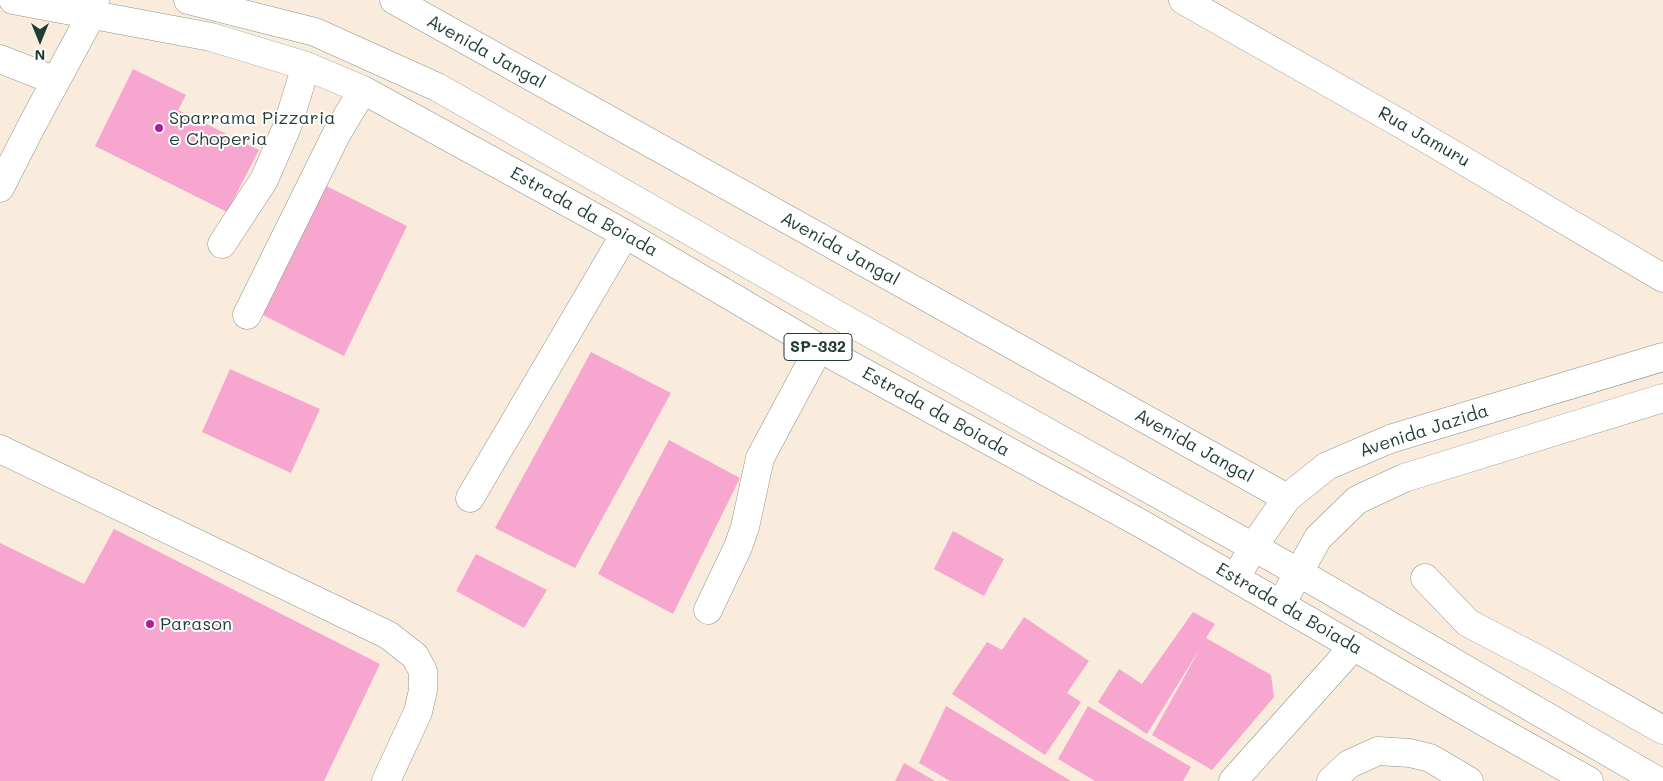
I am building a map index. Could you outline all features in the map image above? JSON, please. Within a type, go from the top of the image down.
[{"type":"main road","name":"Estrada da Boiada","points":[[13,0],[94,7],[211,38],[306,66],[363,90],[625,234],[819,348],[1140,523],[1589,781]]},
{"type":"main road","name":"Estrada da Boiada","points":[[188,0],[315,32],[437,87],[848,321],[1298,572],[1658,781]]},
{"type":"main road","name":"Avenida Jangal","points":[[394,0],[1287,498]]},
{"type":"main road","name":"Rua Jamuru","points":[[1183,0],[1403,125],[1663,278]]},
{"type":"main road","points":[[0,188],[94,7]]},
{"type":"main road","points":[[0,59],[56,81]]},
{"type":"main road","points":[[222,244],[264,180],[287,127],[306,66]]},
{"type":"main road","points":[[247,315],[337,134],[363,90]]},
{"type":"main road","points":[[470,498],[625,234]]},
{"type":"main road","points":[[708,610],[738,547],[745,527],[760,458],[819,348]]},
{"type":"main road","name":"Avenida Jazida","points":[[1236,578],[1253,547],[1287,498],[1327,466],[1390,439],[1663,358]]},
{"type":"main road","points":[[1281,604],[1318,538],[1357,500],[1404,478],[1663,398]]},
{"type":"main road","points":[[0,449],[388,635],[415,656],[422,671],[423,690],[418,712],[386,781]]},
{"type":"main road","points":[[1425,578],[1468,622],[1663,730]]},
{"type":"main road","points":[[1233,781],[1354,646]]},
{"type":"main road","points":[[1331,781],[1349,764],[1378,751],[1410,753],[1430,758],[1469,781]]},
{"type":"building","name":"Sparrama Pizzaria e Choperia","points":[[133,69],[186,95],[178,110],[259,150],[227,212],[95,146]]},
{"type":"building","points":[[324,185],[407,226],[344,356],[263,315]]},
{"type":"building","points":[[591,352],[671,393],[575,568],[495,528]]},
{"type":"building","points":[[230,369],[320,409],[291,473],[202,432]]},
{"type":"building","points":[[669,440],[740,478],[673,614],[598,574]]},
{"type":"building","name":"Parason","points":[[114,529],[380,664],[324,781],[0,781],[0,543],[84,584]]},
{"type":"building","points":[[953,531],[1004,559],[984,596],[934,569]]},
{"type":"building","points":[[476,554],[547,590],[524,628],[456,591]]},
{"type":"building","points":[[1193,612],[1215,624],[1206,638],[1271,675],[1274,697],[1212,770],[1152,735],[1201,647],[1147,734],[1098,702],[1119,669],[1142,684]]},
{"type":"building","points":[[1024,617],[1089,661],[1067,693],[1081,702],[1045,755],[952,694],[987,642],[1002,650]]},
{"type":"building","points":[[946,706],[1071,781],[950,781],[919,763]]},
{"type":"building","points":[[1088,706],[1191,767],[1183,781],[1095,781],[1058,759]]},
{"type":"building","points":[[904,763],[935,781],[895,781]]},
{"type":"place","name":"Sparrama Pizzaria e Choperia","points":[[159,128]]},
{"type":"place","name":"Parason","points":[[150,624]]}]
